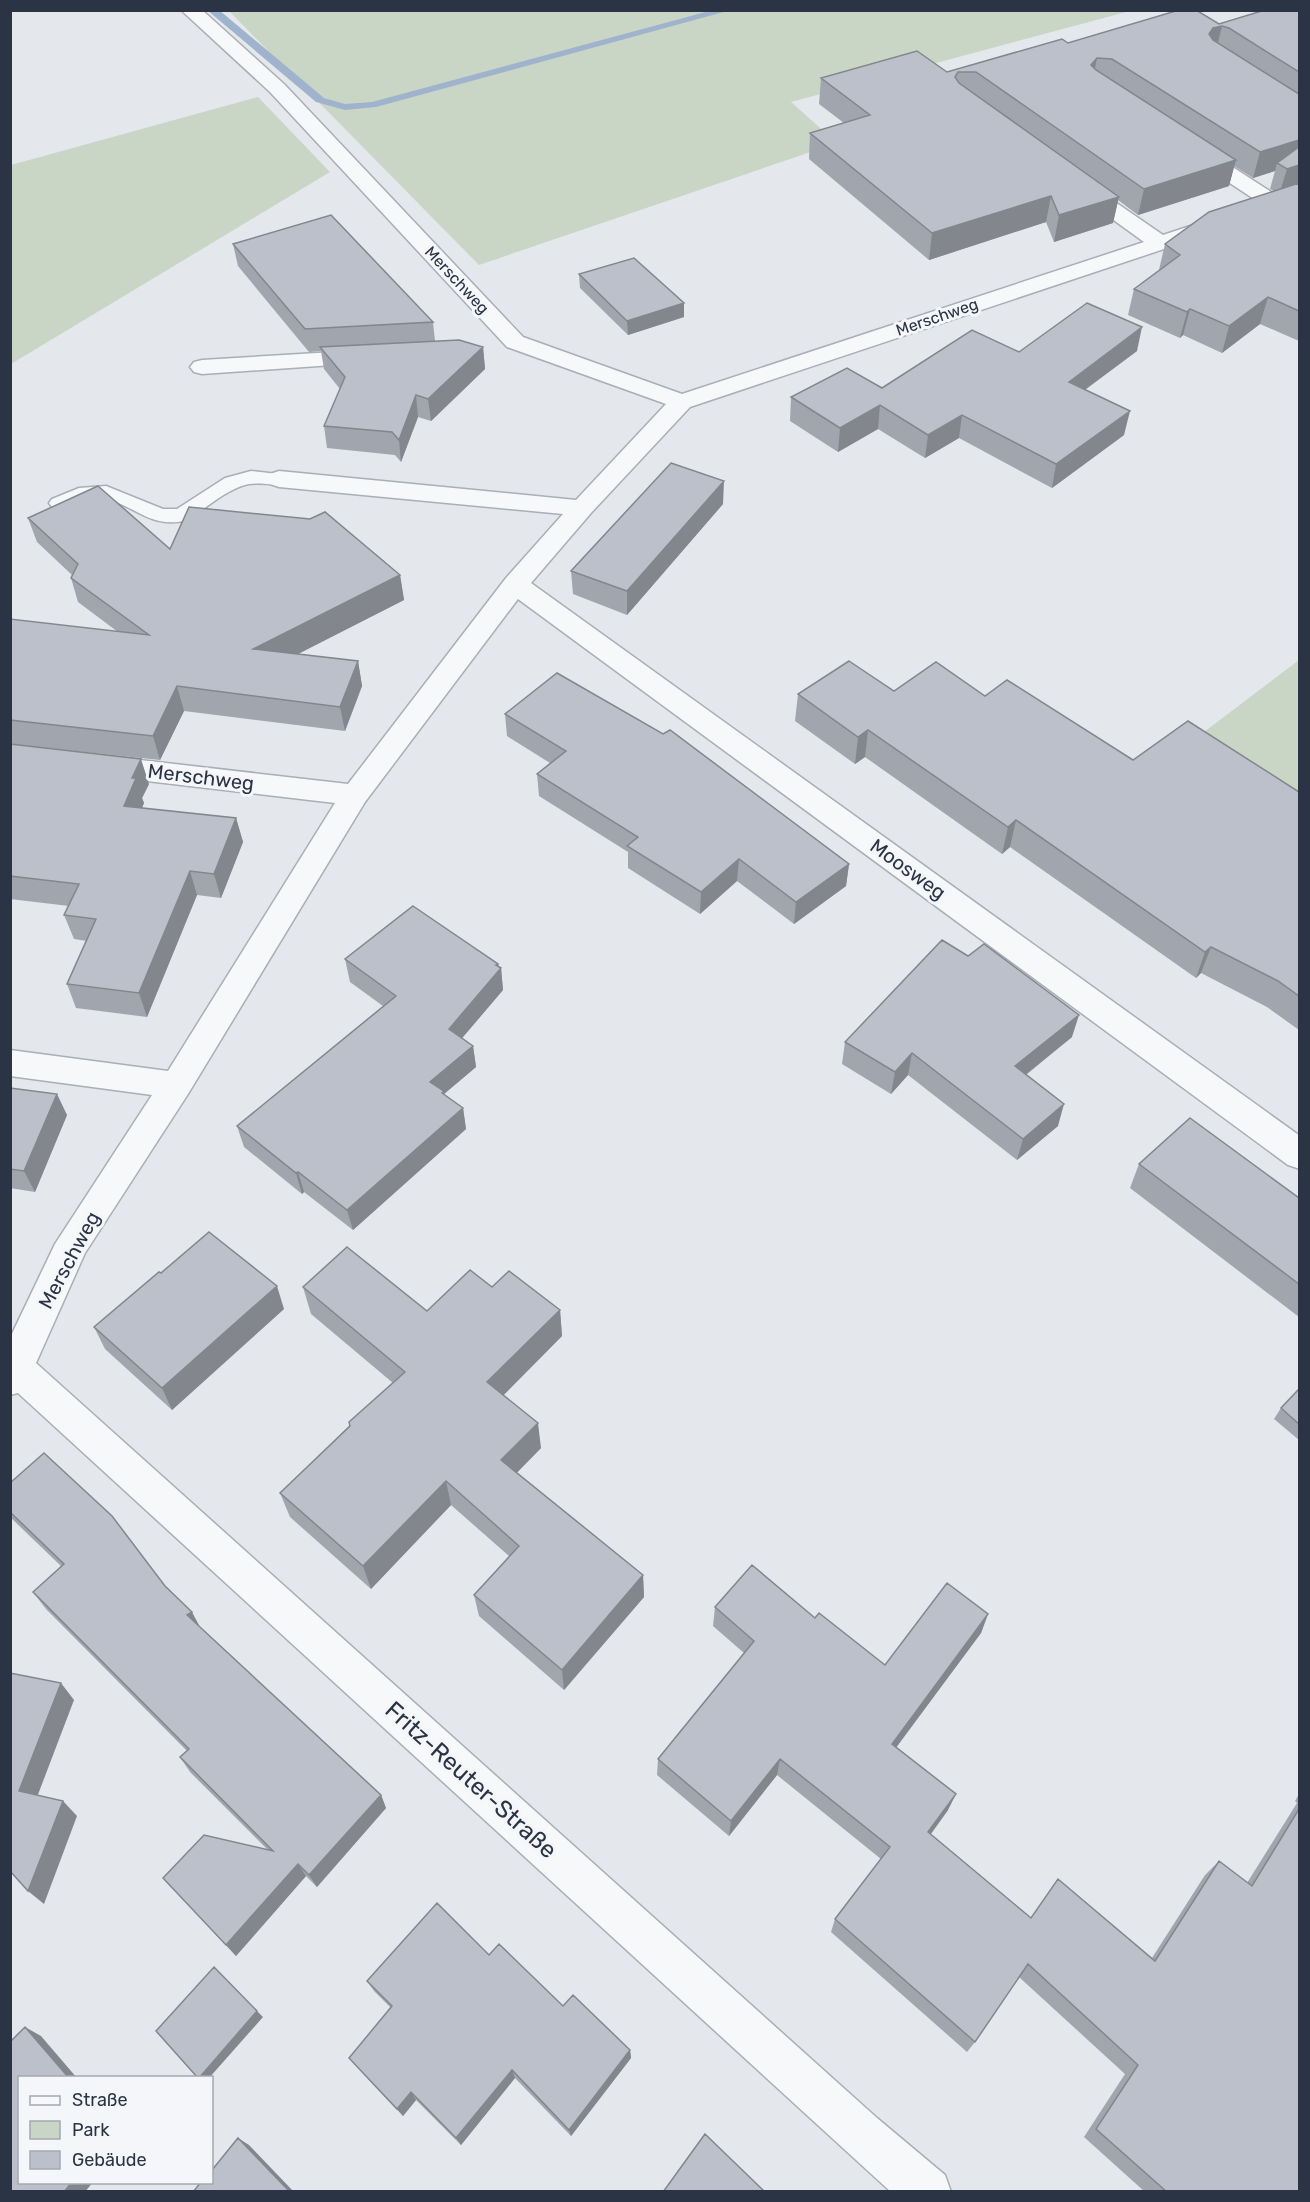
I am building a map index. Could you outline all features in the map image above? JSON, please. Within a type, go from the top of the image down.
[{"type":"street","name":"Merschweg","points":[[190,10],[277,88],[506,345],[682,402]]},
{"type":"street","name":"Merschweg","points":[[1178,141],[1288,201]]},
{"type":"street","points":[[1061,173],[1158,242]]},
{"type":"street","name":"Merschweg","points":[[13,1373],[72,1244],[176,1085],[356,795],[515,584],[582,508],[682,402],[1158,242],[1288,201]]},
{"type":"street","points":[[202,367],[391,356]]},
{"type":"street","points":[[279,479],[582,508]]},
{"type":"street","name":"Moosweg","points":[[515,584],[1299,1155]]},
{"type":"street","name":"Merschweg","points":[[10,755],[356,795]]},
{"type":"street","points":[[10,1063],[176,1085]]},
{"type":"street","name":"Fritz-Reuter-Straße","points":[[13,1373],[928,2192]]},
{"type":"lane","points":[[59,503],[86,492],[106,492],[160,514],[181,515],[232,482],[251,477],[279,479]]},
{"type":"green space","points":[[229,11],[1130,11],[791,102],[837,143],[479,265]]},
{"type":"green space","points":[[258,97],[330,172],[11,364],[11,165]]},
{"type":"green space","points":[[1299,660],[1299,807],[1196,738]]},
{"type":"building","points":[[1179,10],[1196,10],[1219,24],[1265,10],[1299,10],[1299,72],[1229,28],[1222,26],[1213,28],[1209,34],[1213,40],[1299,94],[1299,140],[1260,152],[1112,59],[1097,58],[1091,65],[1096,70],[1236,160],[1144,189],[976,72],[958,72],[955,77],[959,83],[1119,197],[1059,215],[1051,196],[932,233],[810,133],[870,115],[821,78],[917,51],[947,72],[1062,39],[1068,43]]},
{"type":"building","points":[[1299,147],[1299,165],[1287,169],[1277,163]]},
{"type":"building","points":[[1299,183],[1299,311],[1268,297],[1229,326],[1190,309],[1187,312],[1134,289],[1180,255],[1165,244],[1209,212]]},
{"type":"building","points":[[331,215],[433,322],[305,329],[233,244]]},
{"type":"building","points":[[634,258],[684,303],[627,321],[579,274]]},
{"type":"building","points":[[1087,303],[1142,327],[1069,382],[1130,411],[1056,464],[962,415],[928,435],[880,405],[840,428],[791,397],[847,368],[882,388],[972,330],[1019,352]]},
{"type":"building","points":[[459,340],[483,347],[428,399],[416,395],[399,440],[392,432],[324,426],[345,377],[320,347]]},
{"type":"building","points":[[671,463],[724,481],[627,591],[571,571]]},
{"type":"building","points":[[98,486],[170,549],[189,507],[310,519],[325,512],[400,575],[253,649],[358,661],[340,707],[177,686],[153,736],[10,720],[10,619],[149,635],[71,578],[78,564],[28,518]]},
{"type":"building","points":[[849,661],[894,691],[936,662],[985,696],[1007,680],[1133,760],[1188,721],[1299,792],[1299,996],[1278,981],[1211,947],[1205,952],[1016,820],[1008,827],[868,730],[858,737],[798,694]]},
{"type":"building","points":[[557,673],[663,734],[670,730],[849,864],[796,902],[739,859],[701,892],[627,846],[638,837],[537,774],[566,751],[505,714]]},
{"type":"building","points":[[10,744],[141,759],[132,778],[136,778],[124,806],[236,818],[214,874],[190,871],[139,993],[67,984],[96,919],[64,915],[79,884],[10,876]]},
{"type":"building","points":[[413,906],[501,968],[449,1029],[473,1046],[430,1082],[463,1108],[347,1210],[237,1126],[396,996],[345,959]]},
{"type":"building","points":[[942,940],[968,956],[984,944],[1079,1015],[1015,1066],[1064,1104],[1023,1139],[912,1053],[895,1072],[845,1042]]},
{"type":"building","points":[[10,1088],[57,1094],[24,1171],[10,1169]]},
{"type":"building","points":[[1190,1118],[1299,1198],[1299,1284],[1139,1164]]},
{"type":"building","points":[[209,1232],[277,1286],[162,1388],[94,1327]]},
{"type":"building","points":[[347,1247],[427,1311],[470,1270],[492,1287],[509,1271],[560,1310],[487,1382],[538,1423],[501,1460],[643,1575],[562,1670],[474,1595],[519,1546],[446,1481],[363,1566],[280,1493],[350,1426],[349,1422],[405,1372],[303,1287]]},
{"type":"building","points":[[1299,1389],[1299,1424],[1281,1408]]},
{"type":"building","points":[[44,1453],[112,1516],[165,1586],[192,1612],[187,1615],[381,1795],[309,1875],[298,1864],[226,1945],[163,1878],[204,1835],[273,1851],[180,1757],[189,1749],[33,1592],[64,1564],[10,1512],[10,1483]]},
{"type":"building","points":[[752,1565],[815,1618],[819,1613],[885,1665],[947,1583],[988,1614],[892,1744],[956,1794],[928,1832],[1031,1918],[1058,1879],[1155,1961],[1219,1861],[1252,1886],[1299,1809],[1299,2192],[1167,2192],[1096,2129],[1138,2065],[1028,1964],[975,2042],[835,1919],[890,1847],[780,1759],[731,1821],[658,1759],[754,1641],[715,1607]]},
{"type":"building","points":[[10,1673],[61,1683],[19,1791],[63,1801],[28,1891],[10,1871]]},
{"type":"building","points":[[437,1903],[489,1955],[499,1944],[563,2006],[573,1995],[630,2050],[569,2130],[512,2070],[456,2138],[411,2092],[397,2109],[349,2058],[392,2006],[367,1981]]},
{"type":"building","points":[[214,1967],[257,2011],[201,2076],[196,2076],[156,2031]]},
{"type":"building","points":[[25,2027],[67,2076],[18,2076],[18,2184],[70,2184],[64,2192],[10,2192],[10,2042]]},
{"type":"building","points":[[705,2134],[765,2192],[663,2192]]},
{"type":"building","points":[[238,2138],[290,2192],[193,2192],[199,2184],[213,2184],[213,2169]]},
{"type":"waterway","points":[[212,10],[320,100],[345,107],[372,105],[726,10]]}]
